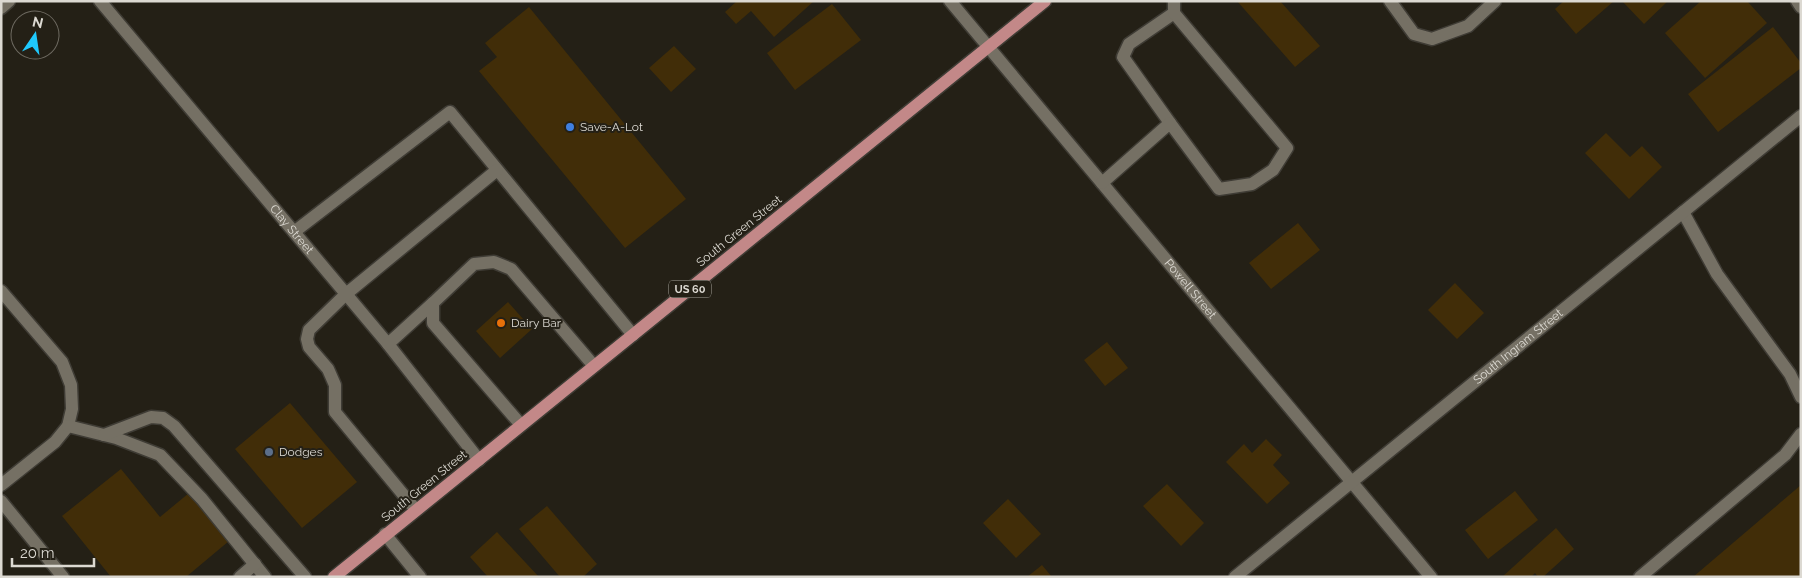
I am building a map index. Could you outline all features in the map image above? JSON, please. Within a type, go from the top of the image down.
[{"type":"main road","name":"South Green Street","points":[[334,577],[1045,1]]},
{"type":"street","points":[[1,8],[9,1]]},
{"type":"street","name":"Clay Street","points":[[100,1],[388,344],[479,460]]},
{"type":"street","name":"Powell Street","points":[[950,1],[1431,577]]},
{"type":"street","points":[[1390,1],[1414,34],[1432,39],[1468,26],[1496,1]]},
{"type":"street","points":[[1796,1],[1801,6]]},
{"type":"street","points":[[1174,7],[1287,148],[1273,170],[1252,184],[1219,189],[1170,122],[1123,57],[1129,44],[1174,7]]},
{"type":"street","points":[[294,232],[450,112],[633,335]]},
{"type":"street","name":"South Ingram Street","points":[[1236,577],[1801,116]]},
{"type":"street","points":[[1102,183],[1170,122]]},
{"type":"street","points":[[416,510],[335,412],[335,385],[328,369],[309,348],[306,339],[309,330],[346,294],[497,170]]},
{"type":"street","points":[[1683,212],[1717,274],[1790,374],[1801,397]]},
{"type":"street","points":[[388,344],[474,264],[494,262],[511,270],[594,366]]},
{"type":"street","points":[[1,290],[62,362],[71,385],[72,409],[68,426],[54,442],[1,485]]},
{"type":"street","points":[[434,303],[433,323],[521,425]]},
{"type":"street","points":[[104,435],[151,417],[163,418],[174,426],[305,577]]},
{"type":"street","points":[[68,426],[116,438],[160,455],[202,499],[265,577]]},
{"type":"street","points":[[1640,577],[1785,455],[1801,434]]},
{"type":"street","points":[[1,501],[63,577]]},
{"type":"street","points":[[385,534],[420,577]]},
{"type":"street","points":[[240,577],[255,564]]},
{"type":"building","points":[[737,1],[814,1],[774,37],[751,11],[736,24],[725,12]]},
{"type":"building","points":[[1237,1],[1280,1],[1320,46],[1295,67]]},
{"type":"building","points":[[1564,1],[1614,1],[1576,34],[1555,9]]},
{"type":"building","points":[[1622,1],[1668,1],[1644,24]]},
{"type":"building","points":[[1701,1],[1747,1],[1767,23],[1705,78],[1665,33]]},
{"type":"building","points":[[832,4],[861,40],[795,90],[767,53]]},
{"type":"building","points":[[529,7],[686,199],[625,248],[479,71],[497,57],[485,43]]},
{"type":"building","points":[[1773,27],[1801,63],[1801,68],[1718,132],[1688,94]]},
{"type":"building","points":[[674,46],[696,69],[671,92],[649,68]]},
{"type":"building","points":[[1606,133],[1630,157],[1642,146],[1662,167],[1629,199],[1585,153]]},
{"type":"building","points":[[1298,223],[1320,250],[1271,289],[1249,263]]},
{"type":"building","points":[[1455,283],[1484,313],[1457,339],[1428,310]]},
{"type":"building","points":[[508,302],[532,329],[500,358],[476,331]]},
{"type":"building","points":[[1107,342],[1128,368],[1105,386],[1084,360]]},
{"type":"building","points":[[290,403],[357,482],[302,528],[235,449]]},
{"type":"building","points":[[1266,439],[1282,455],[1273,465],[1290,483],[1267,504],[1226,462],[1244,444],[1252,453]]},
{"type":"building","points":[[121,469],[160,517],[189,493],[229,541],[186,577],[111,577],[62,516]]},
{"type":"building","points":[[1167,484],[1204,523],[1181,546],[1143,506]]},
{"type":"building","points":[[1801,485],[1801,577],[1693,577]]},
{"type":"building","points":[[1515,491],[1538,520],[1488,559],[1465,530]]},
{"type":"building","points":[[1008,499],[1041,534],[1016,558],[983,523]]},
{"type":"building","points":[[547,506],[597,564],[583,577],[560,577],[519,529]]},
{"type":"building","points":[[1556,528],[1574,549],[1543,577],[1538,577],[1535,573],[1531,577],[1502,577]]},
{"type":"building","points":[[497,532],[539,577],[488,577],[470,557]]},
{"type":"building","points":[[1042,565],[1052,577],[1027,577]]},
{"type":"place","name":"Save-A-Lot","points":[[570,127]]},
{"type":"place","name":"Dairy Bar","points":[[501,323]]},
{"type":"place","name":"Dodges","points":[[269,452]]}]
